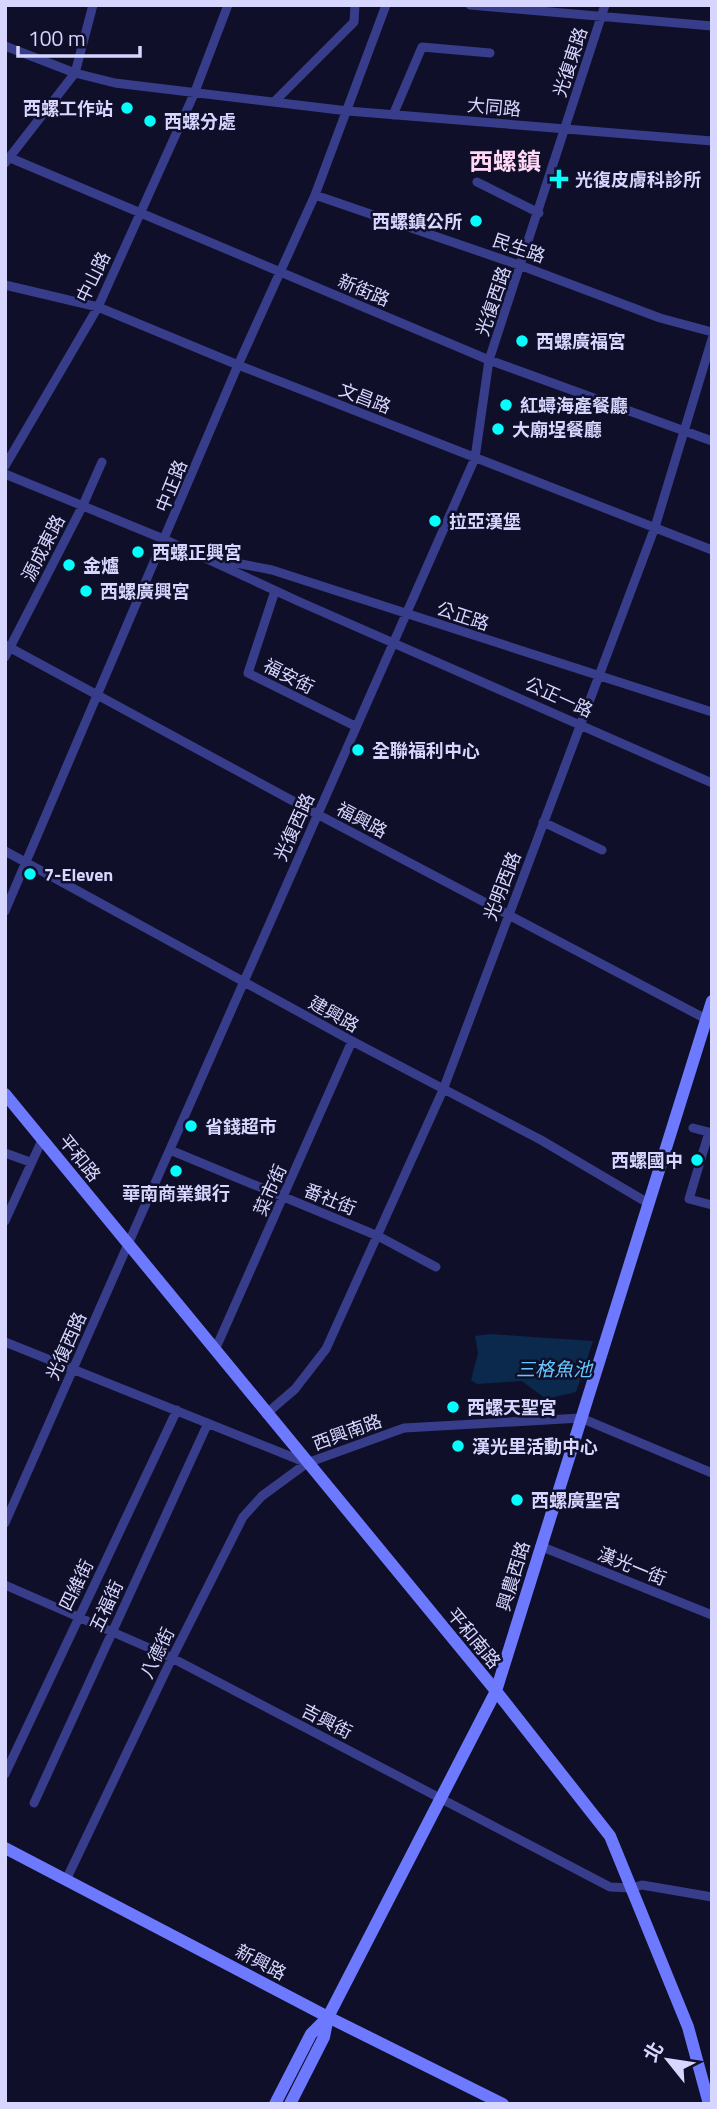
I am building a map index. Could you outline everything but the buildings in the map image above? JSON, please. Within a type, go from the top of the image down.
[{"type":"main road","name":"興農西路","points":[[290,2104],[324,2037],[328,2017],[496,1691],[712,1001]]},
{"type":"main road","name":"平和路","points":[[5,1094],[129,1243]]},
{"type":"main road","name":"平和南路","points":[[129,1243],[266,1414],[496,1691],[610,1836],[688,2027],[709,2104]]},
{"type":"main road","name":"新興路","points":[[5,1848],[328,2017],[503,2104]]},
{"type":"main road","name":"興農西路","points":[[275,2104],[311,2034],[328,2017]]},
{"type":"street","points":[[7,160],[75,73],[93,5]]},
{"type":"street","name":"中山路","points":[[5,467],[98,307],[194,93],[228,5]]},
{"type":"street","points":[[274,103],[354,22],[355,5]]},
{"type":"street","name":"中正路","points":[[5,911],[166,540],[238,365],[315,195],[386,5]]},
{"type":"street","points":[[470,5],[712,26]]},
{"type":"street","name":"光復東路","points":[[565,128],[605,5]]},
{"type":"street","name":"大同路","points":[[5,46],[75,73],[115,83],[348,111],[712,141]]},
{"type":"street","points":[[393,114],[422,47],[490,53]]},
{"type":"street","name":"光復西路","points":[[5,1523],[475,458],[489,360],[565,128]]},
{"type":"street","name":"新街路","points":[[7,160],[141,211],[489,360],[712,441]]},
{"type":"street","points":[[477,182],[539,212]]},
{"type":"street","name":"民生路","points":[[315,195],[522,266],[660,318],[712,332]]},
{"type":"street","name":"文昌路","points":[[5,285],[98,307],[238,365],[712,550]]},
{"type":"street","name":"光明西路","points":[[266,1414],[295,1389],[326,1349],[443,1090],[655,527],[712,339]]},
{"type":"street","name":"源成東路","points":[[5,657],[8,646],[83,505],[102,462]]},
{"type":"street","name":"公正路","points":[[5,474],[166,540],[393,642]]},
{"type":"street","name":"公正路","points":[[203,557],[272,570],[712,712]]},
{"type":"street","name":"福安街","points":[[275,591],[248,673],[355,726]]},
{"type":"street","name":"公正一路","points":[[393,642],[712,783]]},
{"type":"street","name":"福興路","points":[[8,646],[317,814],[706,1019]]},
{"type":"street","points":[[543,822],[602,850]]},
{"type":"street","name":"建興路","points":[[5,851],[352,1041],[541,1140],[648,1203]]},
{"type":"street","name":"菜市街","points":[[215,1350],[352,1041]]},
{"type":"street","points":[[693,1128],[710,1132],[689,1199],[711,1203]]},
{"type":"street","points":[[5,1221],[30,1162],[43,1140]]},
{"type":"street","name":"番社街","points":[[170,1150],[378,1236],[436,1267]]},
{"type":"street","points":[[5,1153],[30,1162]]},
{"type":"street","name":"西興南路","points":[[5,1342],[307,1463],[404,1428],[581,1418],[712,1472]]},
{"type":"street","name":"四維街","points":[[5,1774],[177,1410]]},
{"type":"street","name":"五福街","points":[[34,1803],[208,1423]]},
{"type":"street","name":"八德街","points":[[66,1880],[243,1517],[262,1496],[307,1463]]},
{"type":"street","name":"漢光一街","points":[[540,1546],[712,1615]]},
{"type":"street","name":"吉興街","points":[[5,1585],[172,1658],[610,1887],[632,1888],[642,1885],[712,1897]]},
{"type":"water","name":"三格魚池","points":[[490,1334],[593,1341],[576,1392],[546,1399],[522,1381],[477,1384],[471,1380],[478,1353],[475,1336]]},
{"type":"place","name":"西螺工作站","points":[[127,108]]},
{"type":"place","name":"西螺分處","points":[[150,121]]},
{"type":"place","name":"光復皮膚科診所","points":[[559,179]]},
{"type":"place","name":"西螺鎮公所","points":[[476,221]]},
{"type":"place","name":"西螺廣福宮","points":[[522,341]]},
{"type":"place","name":"紅蟳海產餐廳","points":[[506,405]]},
{"type":"place","name":"大廟埕餐廳","points":[[498,429]]},
{"type":"place","name":"拉亞漢堡","points":[[435,521]]},
{"type":"place","name":"西螺正興宮","points":[[138,552]]},
{"type":"place","name":"金爐","points":[[69,565]]},
{"type":"place","name":"西螺廣興宮","points":[[86,591]]},
{"type":"place","name":"全聯福利中心","points":[[358,750]]},
{"type":"place","name":"7-Eleven","points":[[30,874]]},
{"type":"place","name":"省錢超市","points":[[191,1126]]},
{"type":"place","name":"西螺國中","points":[[697,1160]]},
{"type":"place","name":"華南商業銀行","points":[[176,1171]]},
{"type":"place","name":"西螺天聖宮","points":[[453,1407]]},
{"type":"place","name":"漢光里活動中心","points":[[458,1446]]},
{"type":"place","name":"西螺廣聖宮","points":[[517,1500]]},
{"type":"district","name":"西螺鎮","points":[[505,161]]}]
